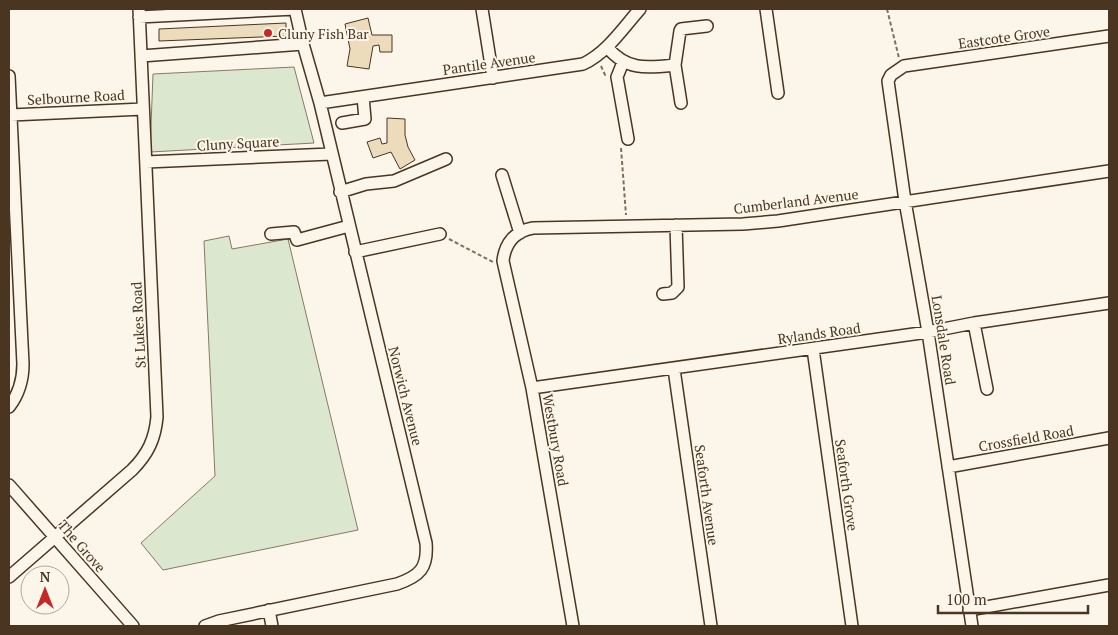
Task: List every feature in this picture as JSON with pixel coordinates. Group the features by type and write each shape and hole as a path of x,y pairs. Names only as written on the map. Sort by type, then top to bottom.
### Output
{"street":[{"path":"139,13 295,9"},
{"name":"Norwich Avenue","path":"205,626 219,621 407,581 417,575 424,567 427,555 426,543 320,104 295,9"},
{"path":"482,9 493,78"},
{"name":"Pantile Avenue","path":"320,104 583,64 592,60 606,47 640,9"},
{"path":"766,9 778,94"},
{"name":"St Lukes Road","path":"9,577 132,470 150,449 153,440 157,417 139,13"},
{"path":"681,104 675,65 681,29 707,26"},
{"name":"Eastcote Grove","path":"902,67 1109,36"},
{"path":"141,56 303,44"},
{"path":"606,47 623,62 640,67 675,65"},
{"path":"623,62 616,78 628,139"},
{"name":"Lonsdale Road","path":"902,67 891,75 888,81 888,88 905,201 928,332 972,626"},
{"path":"9,76 23,375 18,392 9,407"},
{"path":"342,123 365,119 363,97"},
{"name":"Selbourne Road","path":"10,116 143,109"},
{"name":"Cluny Square","path":"146,162 331,154"},
{"path":"340,192 366,184 394,181 446,158"},
{"name":"Cumberland Avenue","path":"520,233 526,229 533,228 761,222 1109,171"},
{"path":"502,175 520,233 511,239 507,245 504,264"},
{"path":"663,294 672,293 678,287 676,225"},
{"path":"271,234 294,232 297,240 349,226"},
{"path":"355,252 440,234"},
{"name":"Westbury Road","path":"504,264 532,388 573,626"},
{"name":"Rylands Road","path":"532,388 813,349 1109,303"},
{"path":"974,323 987,390"},
{"name":"Seaforth Grove","path":"813,349 852,626"},
{"name":"Seaforth Avenue","path":"674,369 711,626"},
{"name":"Crossfield Road","path":"948,467 1109,438"},
{"name":"The Grove","path":"9,485 133,626"},
{"path":"969,610 1109,585"},
{"path":"269,610 272,626"}],"path":[{"path":"886,9 902,67"},
{"path":"440,234 504,264"}],"green space":[{"path":"294,67 314,143 150,152 153,74"},
{"path":"229,236 232,249 288,239 358,530 163,570 141,543 215,476 204,241"}],"building":[{"path":"368,18 372,35 392,35 392,52 380,52 379,45 373,46 369,69 347,66 350,49 345,24"},
{"path":"286,23 286,36 159,41 159,29"},
{"path":"387,118 405,119 405,135 408,147 415,160 400,169 391,152 373,158 367,142 380,138 382,144 387,143"}],"place":[{"name":"Cluny Fish Bar","path":"268,33"}]}
